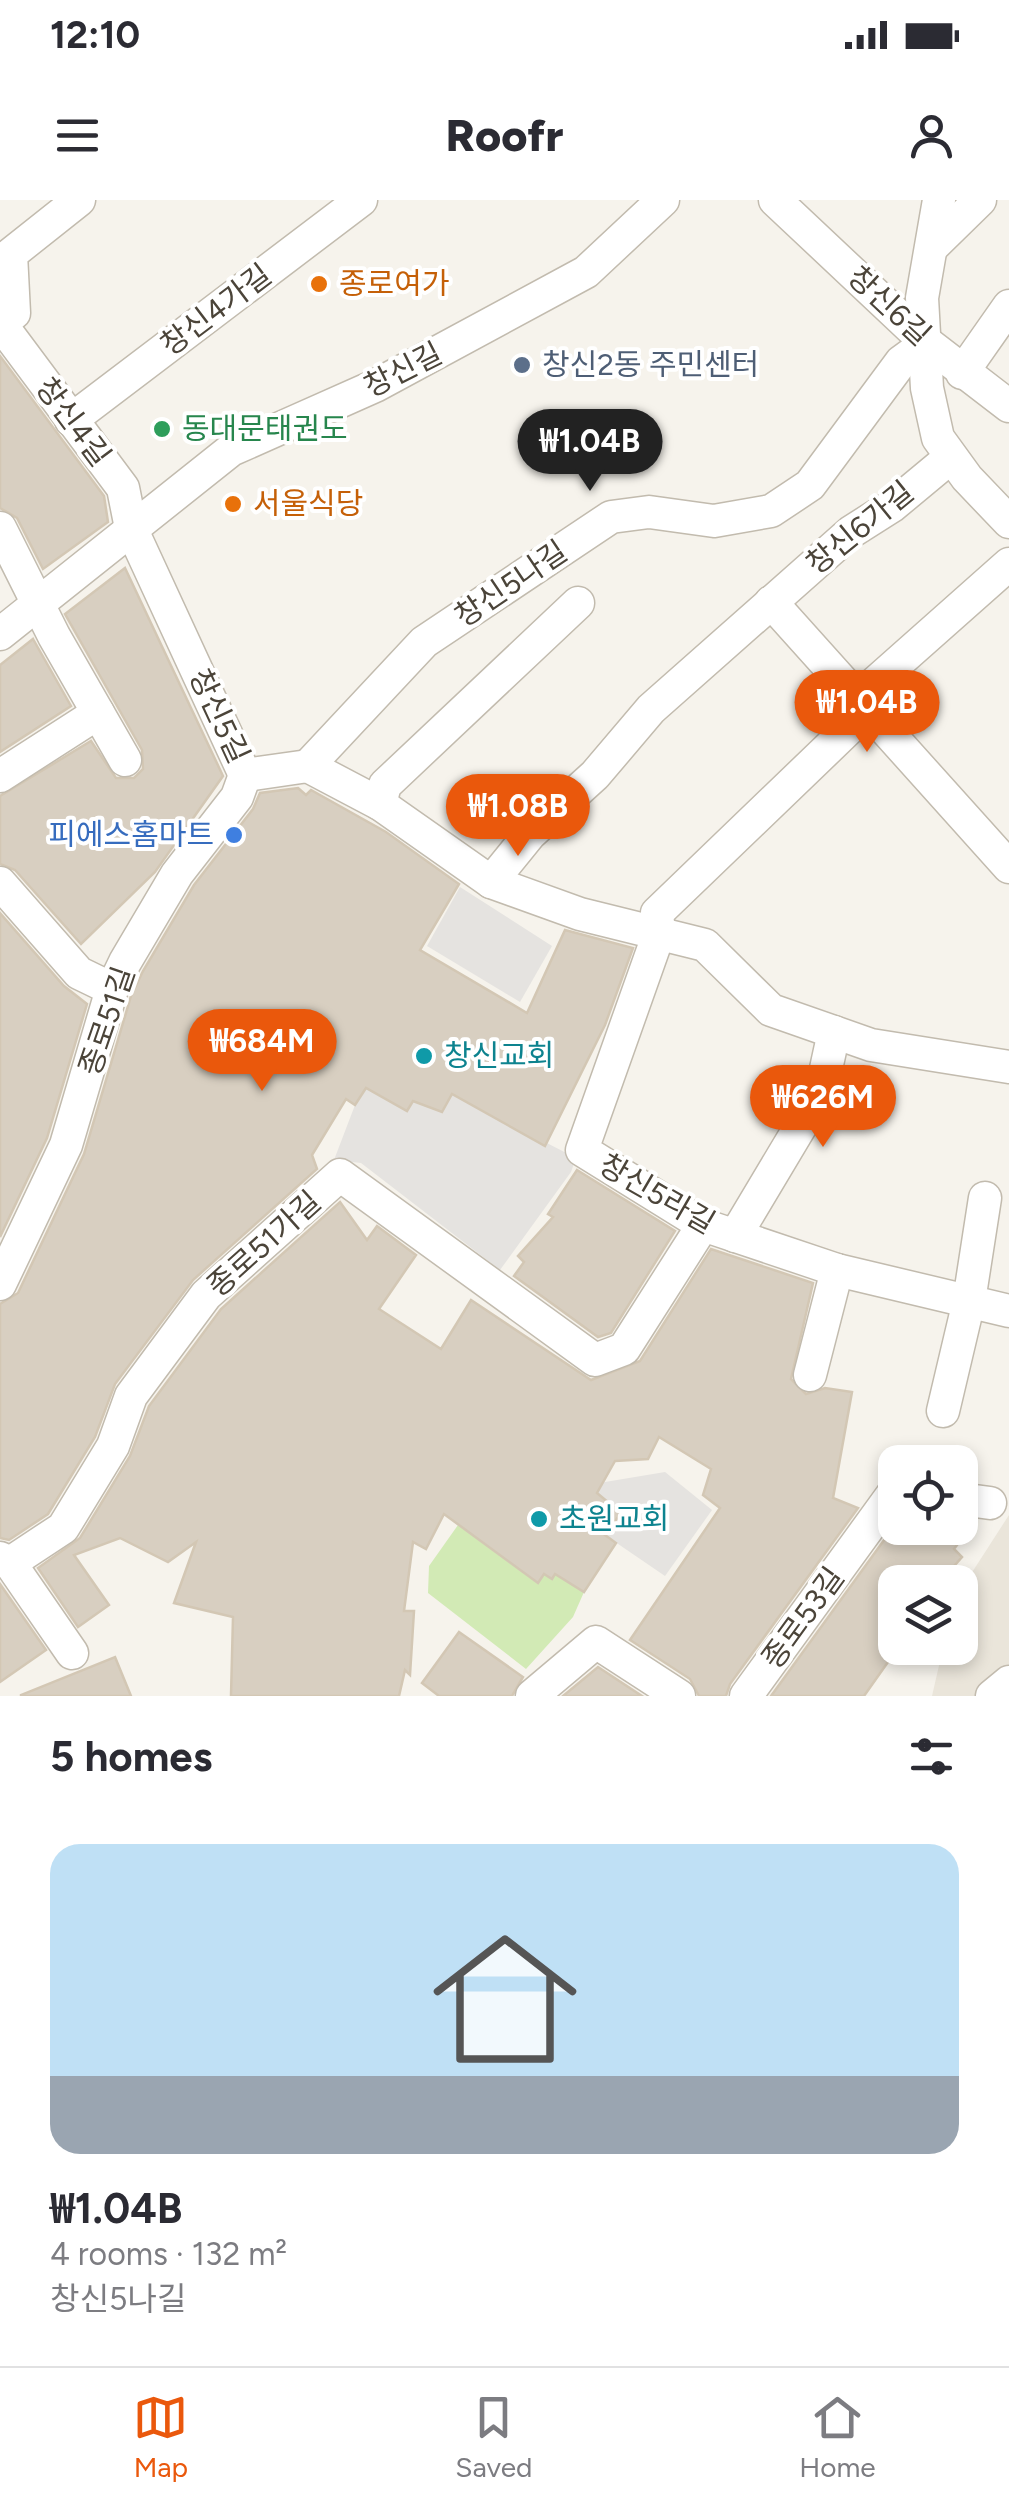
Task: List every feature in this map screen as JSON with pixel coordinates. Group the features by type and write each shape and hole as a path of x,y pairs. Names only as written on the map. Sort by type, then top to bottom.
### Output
{"street":[{"path":"0,324 14,313 11,254 78,200"},
{"name":"창신4가길","path":"72,420 361,200"},
{"name":"창신길","path":"0,634 232,450 375,386 586,272 663,200"},
{"name":"창신6길","path":"774,200 927,343 1009,406"},
{"path":"939,200 922,298 927,388 938,438 1009,522"},
{"path":"934,245 980,200"},
{"path":"962,372 1009,306"},
{"name":"창신4길","path":"0,324 122,488 131,528"},
{"name":"창신5나길","path":"308,766 361,715 424,642 611,518 648,512 714,521 770,511 810,485 901,362 927,343"},
{"name":"창신6가길","path":"771,602 851,532 892,506 951,456"},
{"path":"0,528 125,760"},
{"name":"창신5길","path":"131,528 245,775 308,766"},
{"path":"658,934 657,912 863,704 1009,564"},
{"path":"490,882 530,834 596,775 651,709 771,602 1009,867"},
{"path":"380,804 385,784 578,603"},
{"path":"0,776 98,713"},
{"path":"308,766 380,804 490,882 580,914 706,945 771,1010 871,1046 1009,1067"},
{"name":"종로51길","path":"0,1284 66,1145 112,989 146,922 237,797 245,775"},
{"path":"0,883 79,972 112,989"},
{"name":"창신5라길","path":"658,934 582,1150 703,1225 838,1270 1009,1311"},
{"path":"734,1236 821,1092 834,1032"},
{"name":"종로51가길","path":"72,1652 5,1560 63,1528 112,1446 131,1396 206,1294 340,1175 594,1360 624,1348 703,1225"},
{"path":"943,1411 969,1302 984,1198"},
{"path":"810,1376 838,1270"},
{"name":"종로53길","path":"746,1696 878,1514"},
{"path":"532,1696 596,1642 679,1696"},
{"path":"992,1696 1009,1682"}],"shaded area":[{"path":"460,887 552,946 520,1002 427,946"},
{"path":"366,1088 407,1111 413,1101 442,1112 452,1094 576,1158 571,1172 500,1270 361,1163 334,1160 355,1105"},
{"path":"665,1472 712,1510 665,1576 605,1535 587,1485"},
{"path":"1009,1515 1009,1696 932,1696 939,1665 978,1665 977,1565"}],"green space":[{"path":"458,1525 537,1583 544,1574 551,1579 555,1574 584,1592 573,1617 526,1669 428,1593 429,1566"}],"building":[{"path":"0,356 104,496 108,522 43,569 17,518 0,508"},
{"path":"125,568 223,776 155,872 81,944 15,870 0,864 0,796 91,741 116,778 134,778 143,769 142,750 65,614"},
{"path":"33,639 71,706 0,752 0,665"},
{"path":"298,788 306,795 311,790 386,832 459,884 420,950 527,1013 565,930 633,948 605,1025 545,1146 452,1094 442,1112 413,1101 407,1111 366,1088 355,1105 346,1099 312,1155 317,1169 193,1280 115,1384 95,1437 48,1514 9,1540 0,1538 0,1304 18,1293 84,1154 131,996 143,971 194,885 253,809 260,793"},
{"path":"0,913 64,986 87,1004 47,1138 0,1237"},
{"path":"577,1170 675,1231 611,1333 598,1337 514,1276 524,1262 518,1256 553,1217 548,1214"},
{"path":"340,1202 367,1240 377,1226 416,1255 379,1309 441,1349 471,1300 591,1380 640,1361 711,1249 813,1283 791,1379 806,1394 825,1388 852,1392 833,1498 858,1508 730,1684 726,1696 699,1696 690,1679 630,1640 720,1508 703,1495 711,1469 659,1437 648,1459 615,1461 597,1493 621,1513 605,1535 616,1543 584,1592 555,1574 552,1579 544,1574 538,1583 444,1514 426,1549 413,1542 404,1611 414,1611 410,1675 405,1670 399,1696 231,1696 233,1617 174,1603 196,1542 168,1562 120,1538 74,1555 109,1605 78,1627 38,1568 80,1538 130,1456 149,1406 221,1309"},
{"path":"880,1545 957,1545 954,1549 962,1557 955,1565 878,1565 878,1665 886,1665 864,1696 771,1696"},
{"path":"0,1584 46,1650 0,1682"},
{"path":"459,1632 523,1677 512,1696 439,1696 422,1683"},
{"path":"115,1657 131,1696 21,1696 21,1695"},
{"path":"598,1667 642,1696 563,1696"}],"place":[{"name":"종로여가","path":"319,284"},
{"name":"창신2동 주민센터","path":"522,365"},
{"name":"동대문태권도","path":"162,429"},
{"name":"서울식당","path":"233,504"},
{"name":"피에스홈마트","path":"234,835"},
{"name":"창신교회","path":"424,1056"},
{"name":"초원교회","path":"539,1519"}]}
